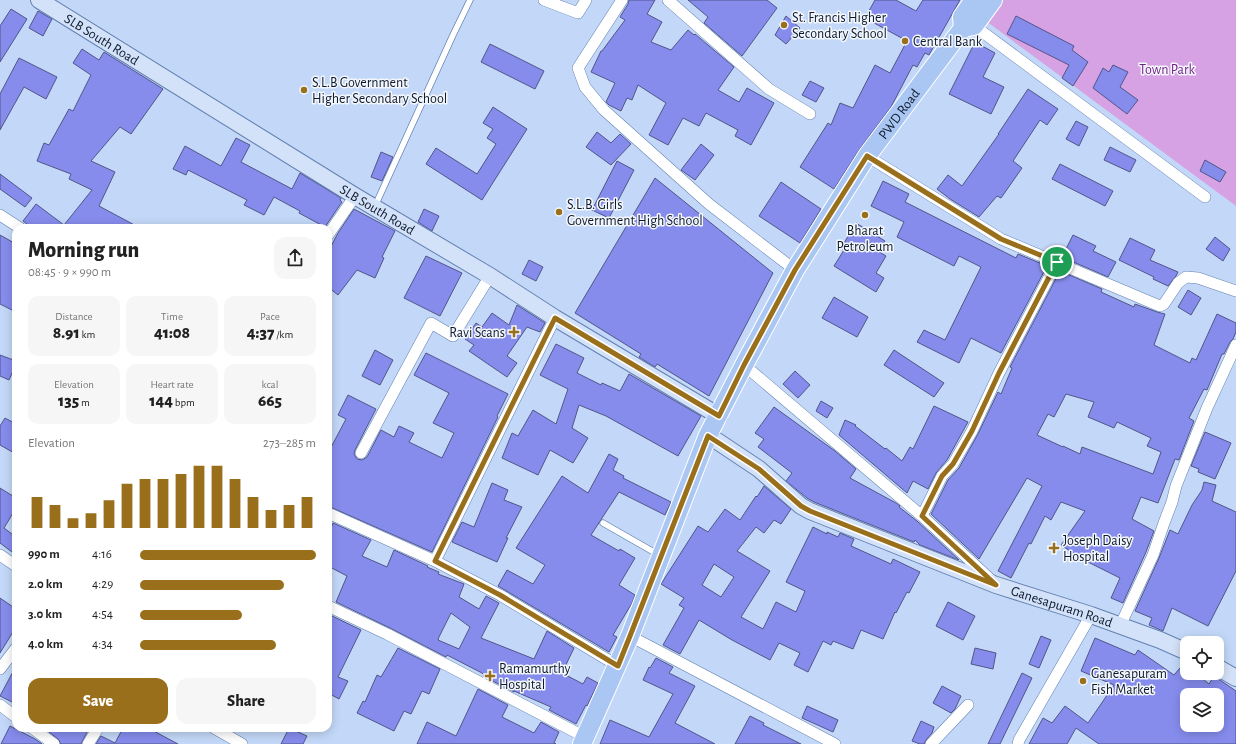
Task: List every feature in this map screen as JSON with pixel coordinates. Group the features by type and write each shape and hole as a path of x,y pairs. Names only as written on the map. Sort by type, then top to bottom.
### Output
{"main road":[{"name":"PWD Road","path":"966,24 974,0"},
{"name":"PWD Road","path":"583,741 618,666 708,436 795,270 867,156 966,24 993,0"}],"street":[{"name":"SLB South Road","path":"39,0 374,208 490,276 555,318 719,416"},
{"path":"544,0 578,13 586,0"},
{"path":"622,0 578,68 585,87 604,110 709,204 795,270"},
{"path":"668,0 769,89 810,114"},
{"path":"966,24 1205,197"},
{"path":"867,156 1001,239 1154,304 1160,306 1164,304 1178,283 1186,277 1198,278 1236,292"},
{"path":"332,229 355,196"},
{"path":"0,215 14,224"},
{"path":"922,516 942,476 953,464 972,431 999,373 1057,262"},
{"path":"361,453 431,323 453,336 490,276"},
{"path":"435,561 555,318"},
{"path":"1120,626 1153,555 1180,475 1207,408 1236,345"},
{"path":"744,365 922,516 996,585"},
{"name":"Ganesapuram Road","path":"708,436 759,469 801,506 810,511 996,585 1091,615 1180,649"},
{"path":"332,515 435,561 500,595 618,666"},
{"path":"0,555 12,563"},
{"path":"332,608 387,634 583,741"},
{"path":"1018,744 1091,615"},
{"path":"630,636 835,744"},
{"path":"0,669 12,653"},
{"path":"1224,671 1236,678"},
{"path":"0,705 12,714"},
{"path":"931,744 968,705"},
{"path":"38,732 54,744"},
{"path":"88,744 96,732"},
{"path":"221,732 242,744"}],"lane":[{"path":"374,208 470,0"},
{"path":"603,523 661,556"}],"green space":[{"name":"Town Park","path":"1001,0 1236,0 1236,206 986,21"}],"building":[{"path":"629,0 655,0 647,14 662,22 651,42 671,50 688,30 694,35 695,34 734,67 718,90 739,102 747,88 774,103 751,145 735,136 738,130 706,113 699,126 683,118 668,145 649,135 666,103 638,85 632,100 627,98 621,111 606,102 615,83 591,72 601,51 625,20 620,17"},
{"path":"688,0 767,0 777,8 742,56 704,23 708,17"},
{"path":"875,0 896,0 916,11 923,0 960,0 929,55 925,53 917,67 913,65 891,107 859,150 834,189 800,167 828,123 831,125 840,103 853,108 875,65 890,73 907,41 865,18"},
{"path":"11,9 27,19 0,62 0,26"},
{"path":"38,11 52,19 43,36 29,28"},
{"path":"786,16 800,28 786,44 775,35"},
{"path":"1016,16 1074,46 1072,50 1088,62 1073,86 1062,78 1069,65 1007,34"},
{"path":"975,42 995,53 983,77 1004,87 991,114 949,94"},
{"path":"490,44 544,71 535,89 481,62"},
{"path":"82,49 99,60 104,52 163,89 131,134 120,127 91,161 115,172 99,206 133,224 65,224 92,190 69,179 71,174 37,161 44,143 49,145 69,109 73,111 91,75 73,63"},
{"path":"19,58 57,77 46,99 24,87 0,130 0,94"},
{"path":"1113,65 1128,72 1120,87 1138,100 1127,114 1093,88 1103,68 1109,72"},
{"path":"810,81 824,88 816,102 802,95"},
{"path":"1028,89 1058,109 1047,125 1040,120 1013,161 1022,168 1001,198 997,196 979,217 937,189 948,175 962,186 999,134"},
{"path":"493,107 527,129 482,200 426,164 436,148 477,174 496,144 487,138 493,129 483,123"},
{"path":"1076,121 1088,127 1079,146 1066,139"},
{"path":"597,132 611,143 620,134 631,144 611,165 586,147"},
{"path":"236,138 250,145 241,162 292,189 300,173 341,198 340,200 342,202 327,224 319,224 299,213 300,211 274,197 264,215 244,205 247,200 188,170 186,175 173,169 185,146 221,166"},
{"path":"701,144 714,155 695,180 681,170"},
{"path":"1110,147 1136,160 1130,172 1104,160"},
{"path":"381,152 393,157 382,181 371,177"},
{"path":"1205,160 1226,172 1220,182 1200,171"},
{"path":"617,161 634,170 609,218 592,210"},
{"path":"1060,164 1113,191 1105,206 1052,179"},
{"path":"0,174 32,198 25,207 0,189"},
{"path":"655,178 773,273 709,396 657,364 655,367 639,357 641,354 575,313"},
{"path":"883,181 909,194 905,202 1016,258 1018,254 1047,266 1001,353 971,338 959,363 917,342 924,330 945,340 981,267 959,256 954,266 897,237 904,222 871,206"},
{"path":"781,182 821,209 800,243 759,216"},
{"path":"36,204 63,224 27,224 23,221"},
{"path":"354,209 395,231 382,257 384,258 375,278 357,270 338,295 332,290 332,244"},
{"path":"424,209 439,216 432,231 418,222"},
{"path":"856,223 885,241 878,251 886,256 876,273 884,278 876,292 834,266 844,250 841,248"},
{"path":"0,235 12,242 12,310 0,304"},
{"path":"1073,235 1096,246 1093,251 1116,262 1108,277 1062,257"},
{"path":"1215,237 1230,249 1223,261 1206,249"},
{"path":"1130,238 1155,250 1150,260 1178,272 1168,286 1153,279 1154,277 1119,260"},
{"path":"426,256 462,273 440,316 404,298"},
{"path":"529,260 543,267 536,281 522,274"},
{"path":"1060,271 1102,289 1101,292 1134,307 1135,304 1165,314 1154,345 1190,363 1192,358 1196,360 1217,314 1236,323 1236,332 1233,339 1224,354 1222,354 1207,390 1204,389 1189,418 1194,421 1179,460 1175,459 1158,503 1141,497 1132,519 1154,531 1123,603 1111,598 1120,578 1082,559 1061,545 1085,511 1061,502 1051,520 1045,516 1011,578 998,571 1042,486 1027,478 979,559 931,514 948,480 959,468 978,434 998,392 1001,394 1012,368 1010,367","holes":["1066,394 1094,402 1088,417 1114,428 1117,422 1151,438 1147,446 1161,452 1153,474 1082,447 1080,454 1037,435 1048,414 1054,417"]},
{"path":"1188,290 1201,298 1191,315 1178,307"},
{"path":"834,297 868,317 857,337 822,318"},
{"path":"517,305 545,323 540,332 527,327 507,356 517,363 507,377 469,351 474,345 465,339 476,323 482,327 492,313 509,325"},
{"path":"556,344 584,358 577,373 601,385 602,383 620,391 629,374 701,416 678,456 606,416 579,405 572,428 588,438 573,463 550,450 538,475 502,458 512,433 518,436 533,410 556,424 568,389 540,375"},
{"path":"375,350 393,360 380,385 362,376"},
{"path":"894,350 944,383 934,397 884,365"},
{"path":"426,353 508,394 432,552 332,508 332,445 346,419 338,415 348,395 376,409 355,450 354,454 357,459 362,460 367,457 381,430 394,437 399,426 414,433 409,442 442,458 454,433 433,423 449,393 414,375"},
{"path":"0,355 12,360 12,373 9,380 0,376"},
{"path":"795,371 810,385 798,398 783,384"},
{"path":"821,401 833,408 827,418 816,411"},
{"path":"934,406 968,422 947,460 936,473 928,489 913,481 907,493 839,435 845,420 856,425 855,426 902,461 910,447 913,449"},
{"path":"774,407 835,451 856,469 850,478 900,506 899,507 917,521 959,560 920,545 915,540 914,542 814,502 786,481 792,473 758,447 764,439 755,433"},
{"path":"5,418 12,422 12,452 0,445 0,426"},
{"path":"1205,432 1231,443 1215,479 1198,472 1199,469 1191,466"},
{"path":"609,454 618,459 613,470 624,476 623,478 671,502 665,515 619,492 591,535 619,551 620,549 635,558 619,585 635,595 632,603 613,635 617,637 609,652 498,586 507,570 533,584 545,565 516,548 562,476 588,493"},
{"path":"1204,482 1216,485 1212,501 1236,512 1236,571 1208,626 1172,608 1163,631 1149,625 1152,618 1135,611 1170,530 1178,534 1192,505 1202,490"},
{"path":"492,483 508,490 504,500 522,507 506,538 508,538 497,562 452,542 462,522 474,527"},
{"path":"764,486 791,509 781,524 774,520 764,533 756,527 737,551 770,571 741,617 763,629 776,602 796,612 805,591 786,582 813,527 827,534 827,532 838,537 840,533 854,539 851,546 891,564 893,559 920,572 909,593 907,592 896,613 895,612 883,639 861,630 853,649 833,641 831,645 823,641 808,672 794,665 800,653 779,643 770,660 732,640 699,620 680,654 663,645 684,608 679,605 684,598 661,584 698,526 708,532 725,509 740,520 756,496 757,497","holes":["714,564 734,577 721,597 702,585"]},
{"path":"0,488 12,496 12,515 4,528 12,534 12,552 0,543"},
{"path":"333,523 371,540 362,556 387,567 394,550 439,572 438,574 464,584 459,597 479,609 486,596 499,603 481,638 534,659 547,631 574,648 562,673 583,684 587,677 598,683 587,706 586,705 576,724 549,710 551,707 514,692 447,655 446,657 336,602 347,576 332,568","holes":["451,613 470,627 459,649 438,640"]},
{"path":"0,598 12,606 12,634 0,653"},
{"path":"948,602 975,616 963,640 936,626"},
{"path":"332,616 361,630 338,677 348,681 339,699 332,695"},
{"path":"1041,636 1051,640 1039,668 1029,664"},
{"path":"1095,638 1135,655 1138,650 1174,675 1180,668 1180,680 1204,680 1209,684 1212,680 1220,680 1236,691 1236,744 1099,744 1076,728 1067,744 1029,744 1043,718 1052,723 1065,706 1088,723 1114,685 1081,671"},
{"path":"398,648 440,669 429,694 422,691 411,714 404,711 394,731 357,713 363,701 365,702 377,675 381,677"},
{"path":"975,648 996,653 993,669 971,664"},
{"path":"656,658 673,667 669,673 695,686 675,723 715,744 600,744 610,720 649,737 673,694 643,680 649,667 650,668"},
{"path":"1022,673 1032,678 1000,744 988,744"},
{"path":"12,674 12,702 0,696"},
{"path":"942,686 961,696 955,709 951,713 933,703"},
{"path":"478,689 508,705 502,717 534,733 541,722 559,732 554,743 556,744 417,744 427,722 456,736"},
{"path":"807,706 838,720 833,732 802,718"},
{"path":"750,716 764,723 763,725 801,744 735,744"},
{"path":"921,721 934,727 932,733 924,744 912,741"},
{"path":"10,726 12,727 12,732 22,732 42,744 1,744"},
{"path":"49,732 87,732 81,744 61,744 58,739"},
{"path":"121,732 156,732 178,744 96,744 101,736 115,743"},
{"path":"287,732 298,732 307,736 303,744 281,744"}],"place":[{"name":"St. Francis Higher Secondary School","path":"784,25"},
{"name":"Central Bank","path":"905,41"},
{"name":"S.L.B Government Higher Secondary School","path":"304,90"},
{"name":"S.L.B. Girls Government High School","path":"559,212"},
{"name":"Bharat Petroleum","path":"865,215"},
{"name":"Ravi Scans","path":"514,332"},
{"name":"Joseph Daisy Hospital","path":"1054,548"},
{"name":"Ramamurthy Hospital","path":"490,676"},
{"name":"Ganesapuram Fish Market","path":"1083,681"}],"route":[{"path":"867,156 1001,239 1057,262 999,373 972,431 953,464 942,476 922,516 996,585 810,511 801,506 759,469 708,436 618,666 500,595 435,561 555,318 719,416 744,365 795,270 867,156"}]}
